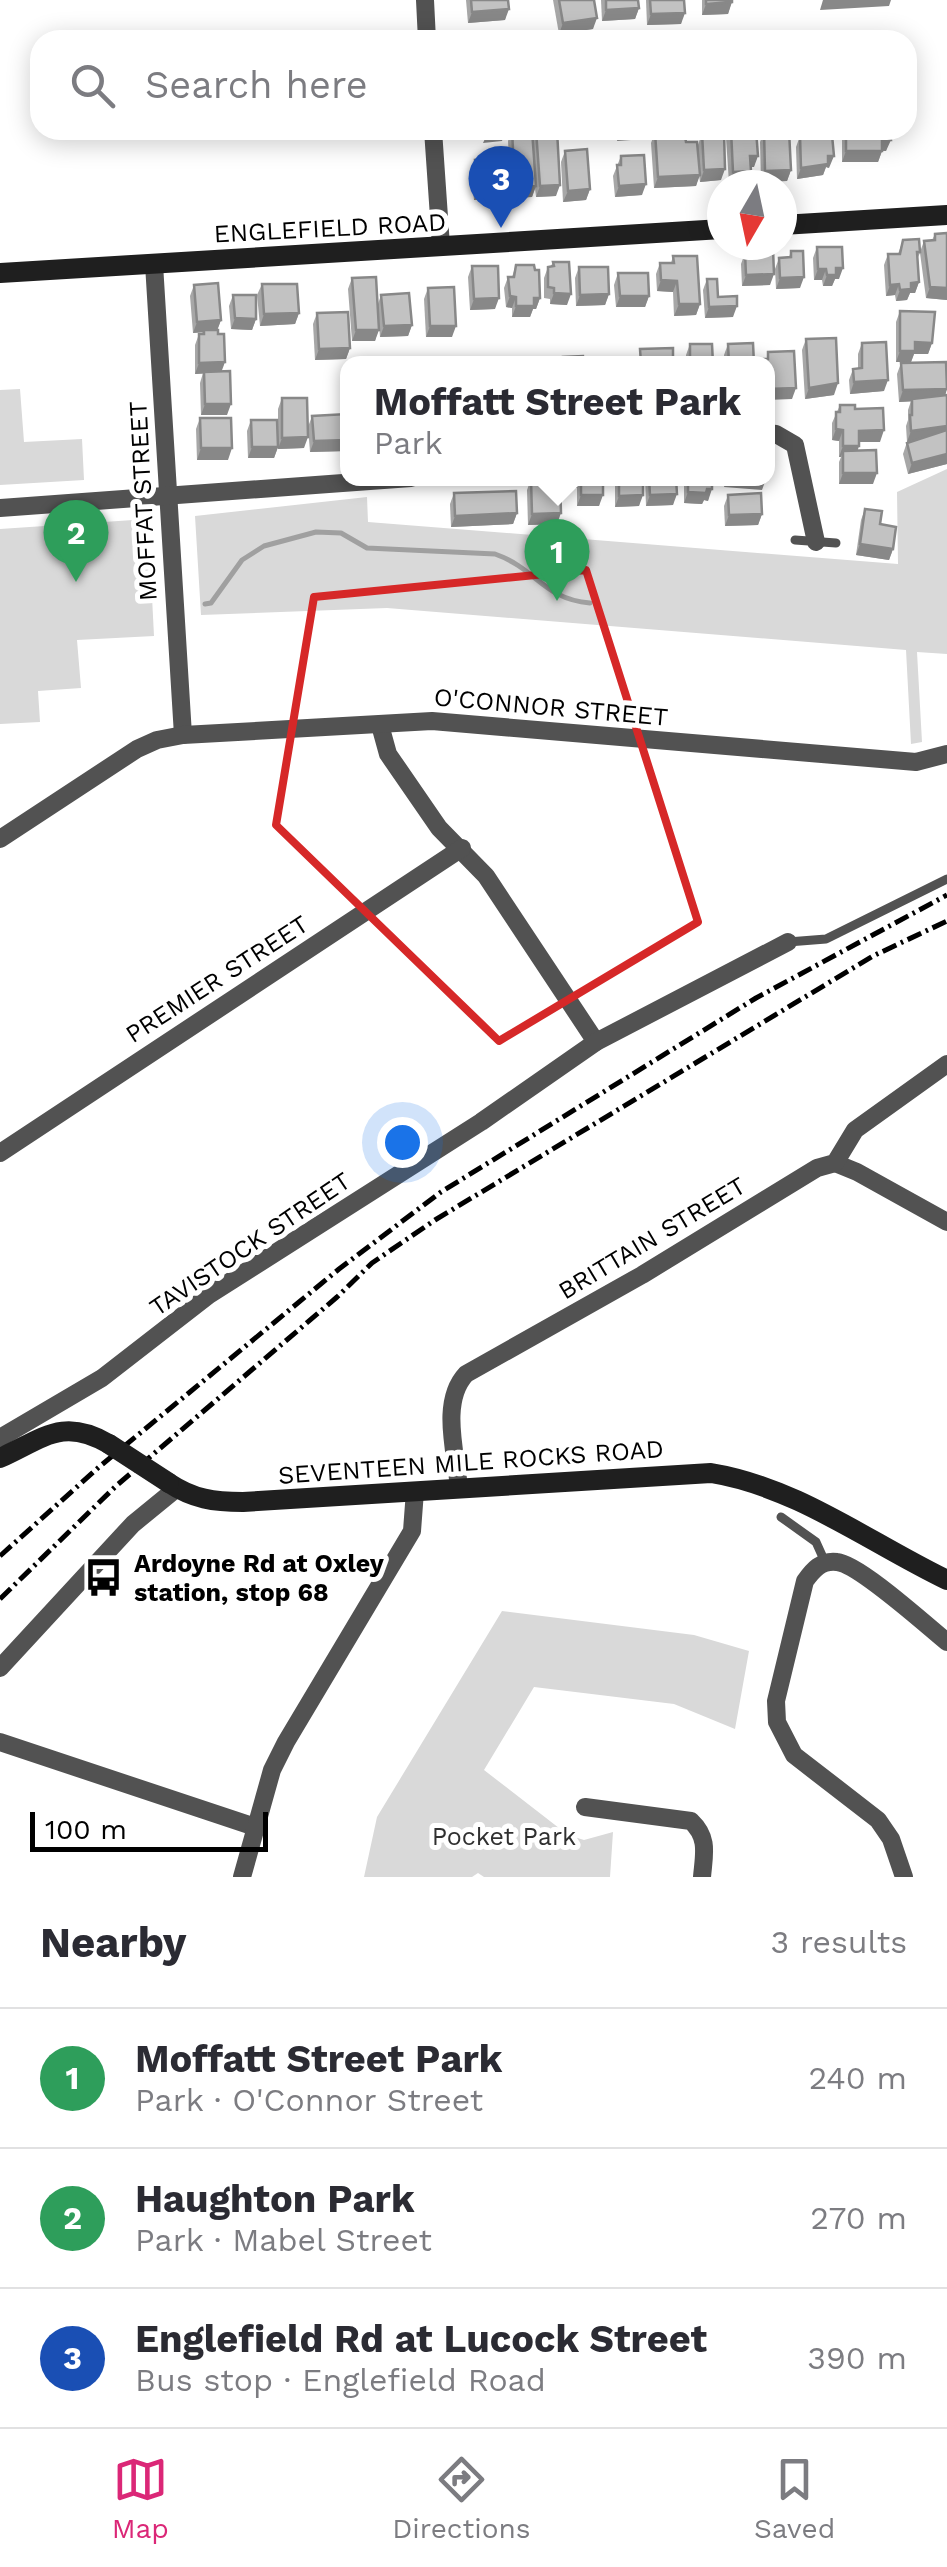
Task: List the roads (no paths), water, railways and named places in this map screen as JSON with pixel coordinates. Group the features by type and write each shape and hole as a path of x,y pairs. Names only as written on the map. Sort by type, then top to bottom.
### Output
{"main road":[{"path":"797,224 947,215"},
{"name":"ENGLEFIELD ROAD","path":"0,273 707,230"},
{"name":"SEVENTEEN MILE ROCKS ROAD","path":"0,1458 62,1430 86,1431 194,1498 229,1502 678,1473 743,1478 782,1493 947,1580"}],"street":[{"path":"425,0 427,30"},
{"path":"434,140 441,246"},
{"name":"MOFFAT STREET","path":"154,264 184,735"},
{"path":"775,434 794,445 816,542"},
{"path":"0,508 340,483"},
{"name":"O'CONNOR STREET","path":"0,840 137,749 184,735 432,721 916,762 947,754"},
{"path":"380,725 388,754 439,828 486,876 596,1042"},
{"name":"PREMIER STREET","path":"0,1153 462,848"},
{"name":"TAVISTOCK STREET","path":"0,1438 102,1378 209,1296 481,1122 596,1042 788,942"},
{"path":"947,1064 855,1130 835,1164 857,1172 947,1222"},
{"name":"BRITTAIN STREET","path":"458,1488 452,1406 456,1385 466,1374 642,1275 817,1168 835,1164"},
{"path":"0,1668 173,1485"},
{"path":"242,1877 272,1770 412,1531 415,1490"},
{"path":"904,1877 891,1838 878,1820 794,1755 778,1722 776,1701 805,1582 825,1562 838,1562 856,1570 947,1642"},
{"path":"0,1742 255,1827"},
{"path":"586,1807 691,1821 702,1831 705,1842 702,1877"}],"lane":[{"path":"795,540 836,544"},
{"path":"788,942 826,939 947,880"},
{"path":"781,1517 816,1542 825,1562"}],"waterway":[{"path":"205,604 211,603 242,560 264,546 316,532 341,533 367,548 495,554 561,596 590,603"}],"railway":[{"path":"0,1556 99,1467 339,1269 441,1192 756,998 947,895"},
{"path":"0,1599 116,1486 372,1263 435,1220 873,956 947,921"}],"place":[{"name":"Englefield Rd at Lucock Street","path":"501,228"},
{"name":"Haughton Park","path":"76,582"},
{"name":"Moffatt Street Park","path":"557,601"},
{"name":"Ardoyne Rd at Oxley station, stop 68","path":"104,1577"}],"park label":[{"name":"Pocket Park","path":"504,1836"}]}
